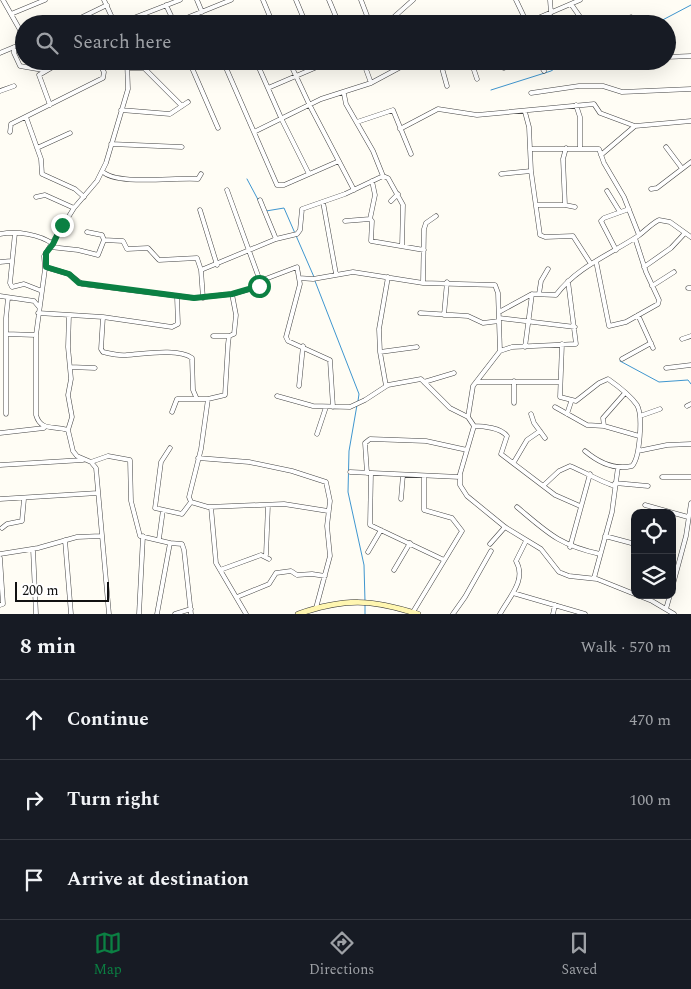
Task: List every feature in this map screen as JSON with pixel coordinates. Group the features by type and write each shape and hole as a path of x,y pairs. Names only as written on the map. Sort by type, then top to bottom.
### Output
{"street":[{"path":"3,0 15,21"},
{"path":"11,14 43,0"},
{"path":"104,0 112,15"},
{"path":"140,15 180,0"},
{"path":"197,0 202,12"},
{"path":"194,15 231,0"},
{"path":"263,0 269,15"},
{"path":"296,0 302,15"},
{"path":"329,0 335,15"},
{"path":"361,0 367,15"},
{"path":"396,15 413,0"},
{"path":"516,0 523,15"},
{"path":"550,0 551,13"},
{"path":"546,15 580,0"},
{"path":"572,4 579,15"},
{"path":"86,15 106,5"},
{"path":"166,5 170,15"},
{"path":"0,53 15,46"},
{"path":"11,48 15,55"},
{"path":"676,56 691,56"},
{"path":"45,70 39,77 50,105"},
{"path":"10,132 10,125 103,78 103,70"},
{"path":"47,428 40,425 36,415 36,335 46,267 44,256 74,208 102,171 128,89 128,70"},
{"path":"144,70 163,84 182,106"},
{"path":"193,70 218,128"},
{"path":"227,70 277,184 284,185 339,161"},
{"path":"260,70 309,174"},
{"path":"293,70 354,190"},
{"path":"268,88 310,70"},
{"path":"366,70 371,83"},
{"path":"254,132 329,96 344,94 395,70"},
{"path":"443,70 447,86"},
{"path":"474,70 477,79"},
{"path":"0,91 14,86"},
{"path":"531,93 569,86 603,86 622,92 691,89"},
{"path":"344,94 346,104 357,122 383,176 388,178 398,194 404,212 402,246"},
{"path":"121,110 166,114 188,102"},
{"path":"400,129 438,109 477,115 525,112 594,104 600,113 635,126 691,121"},
{"path":"576,105 580,117 580,148"},
{"path":"357,122 393,110 410,154"},
{"path":"525,112 529,127 531,171 540,235 545,237 574,236 590,264"},
{"path":"26,117 41,161 42,174 75,189 84,197"},
{"path":"601,156 635,126"},
{"path":"37,148 70,134"},
{"path":"111,144 182,147"},
{"path":"666,147 681,168"},
{"path":"565,205 563,159 566,148"},
{"path":"530,149 598,148 629,209 638,237 644,267 659,302 638,315 616,325 608,325 596,261"},
{"path":"651,189 657,188 691,162"},
{"path":"102,171 112,178 128,180 198,179 202,174"},
{"path":"501,174 531,171"},
{"path":"201,270 276,240 299,233 302,209 354,190 383,176"},
{"path":"372,181 375,195 370,219 372,221 371,241 424,250"},
{"path":"227,190 260,281"},
{"path":"607,192 620,212"},
{"path":"391,202 398,194"},
{"path":"36,197 45,195 74,208"},
{"path":"260,200 276,240"},
{"path":"323,202 336,274"},
{"path":"536,205 575,207"},
{"path":"616,250 601,221 629,209"},
{"path":"200,210 217,264"},
{"path":"423,283 425,224 436,216"},
{"path":"345,221 370,219"},
{"path":"420,313 468,316 483,323 499,317 532,294 553,297 568,281 590,264 638,237 655,222 663,219 691,237"},
{"path":"0,234 15,233 40,237 52,245 98,255 104,240 102,234 87,232"},
{"path":"15,233 10,284 12,287 24,284 42,291"},
{"path":"644,267 671,248 685,233"},
{"path":"104,240 123,241 127,249 148,248 159,260 197,258 201,270 203,298"},
{"path":"0,262 12,261"},
{"path":"46,267 69,274 82,284 177,297 203,298 232,294 257,287 260,281 295,266 299,278 286,338 328,359 332,363 333,406"},
{"path":"539,294 541,281 548,269"},
{"path":"299,278 313,279 353,272 423,283 493,284 498,293 500,351 471,391 468,416"},
{"path":"652,286 674,272"},
{"path":"386,386 380,352 379,329 388,277"},
{"path":"500,351 525,346 576,344 568,281"},
{"path":"442,314 447,282"},
{"path":"213,336 229,336 234,334 236,327 232,294"},
{"path":"525,346 532,294"},
{"path":"0,296 34,301 39,307"},
{"path":"38,313 103,317 175,326 178,324 177,297"},
{"path":"6,414 2,396 8,298"},
{"path":"69,315 68,347 70,367 68,395 72,416 68,430 76,458"},
{"path":"622,360 652,346 638,315"},
{"path":"0,317 6,318"},
{"path":"103,317 101,349 103,352 128,356 158,353 184,354 192,358 193,390 196,398"},
{"path":"499,317 575,327"},
{"path":"6,334 36,335"},
{"path":"172,412 176,399 208,399 226,394 229,336"},
{"path":"682,339 691,336"},
{"path":"562,344 560,397 571,402 576,401 599,383 608,379 626,393 638,406 640,416 638,451 634,465 618,467 596,460 585,451"},
{"path":"299,386 303,346"},
{"path":"380,352 417,348"},
{"path":"666,368 691,365"},
{"path":"70,367 95,368"},
{"path":"424,382 454,373"},
{"path":"277,396 326,407 350,407 360,403 386,386 415,379 424,382 450,408 468,416 474,426 460,476 460,485 467,496 505,527 541,549 559,572 569,576 594,578 631,593"},
{"path":"514,381 514,403"},
{"path":"476,382 560,382"},
{"path":"604,426 603,418 626,393"},
{"path":"191,502 189,497 205,427 208,399"},
{"path":"567,414 571,402"},
{"path":"317,434 326,407"},
{"path":"555,407 586,425 604,426 639,436"},
{"path":"640,416 660,409"},
{"path":"531,414 534,423 545,438"},
{"path":"474,426 482,426 506,434 501,454 555,495 580,506"},
{"path":"0,433 47,428 68,430"},
{"path":"514,462 526,440 540,431"},
{"path":"444,560 370,524 369,473 365,444 370,439 426,441 467,450"},
{"path":"638,451 668,445 691,444"},
{"path":"170,448 161,462 155,506 163,510 184,513 187,505 191,502"},
{"path":"0,465 76,458 90,461 108,456 130,460 131,501 140,536 182,544 184,550 191,612 175,614"},
{"path":"198,458 249,462 324,481 330,501 327,535 330,556 316,608"},
{"path":"90,461 96,468 109,614"},
{"path":"544,485 559,471 570,466 590,474 607,484 648,486"},
{"path":"594,578 612,512 618,467"},
{"path":"350,472 424,477 460,476"},
{"path":"570,546 590,474"},
{"path":"401,499 403,475"},
{"path":"298,614 343,602 369,601 416,613 444,560 461,533 461,528 450,517 424,510 424,477"},
{"path":"662,477 691,477"},
{"path":"0,499 98,493"},
{"path":"2,528 8,524 22,521 24,499"},
{"path":"191,502 211,507 284,504 328,511"},
{"path":"676,573 686,537 691,503"},
{"path":"645,504 688,517"},
{"path":"220,570 261,554 267,557 268,505"},
{"path":"211,507 215,558 246,614"},
{"path":"517,507 551,536 570,546 600,554"},
{"path":"159,539 163,510"},
{"path":"490,544 505,527"},
{"path":"368,552 381,530"},
{"path":"0,554 86,536 101,536"},
{"path":"139,614 143,536"},
{"path":"605,536 631,543"},
{"path":"686,537 691,538"},
{"path":"65,540 71,614"},
{"path":"500,614 521,576 520,568 516,561 526,541"},
{"path":"157,614 170,543"},
{"path":"394,570 410,543"},
{"path":"33,548 36,614"},
{"path":"453,614 491,551"},
{"path":"0,558 3,604 0,605"},
{"path":"237,597 269,584 276,573 291,571 297,575 312,574 325,576"},
{"path":"513,593 585,614"},
{"path":"645,599 674,614"},
{"path":"666,609 669,599"},
{"path":"553,614 555,605"}],"waterway":[{"path":"672,15 691,5"},
{"path":"491,90 553,70"},
{"path":"247,179 263,209"},
{"path":"266,211 284,208 314,277"},
{"path":"315,281 359,394 358,401"},
{"path":"620,361 659,382 688,380 691,384"},
{"path":"357,405 349,451 348,492 364,565 365,601"},
{"path":"365,605 365,614"}],"route":[{"path":"62,225 53,244 44,256 46,267 69,274 79,283 194,298 232,294 259,286"}]}
